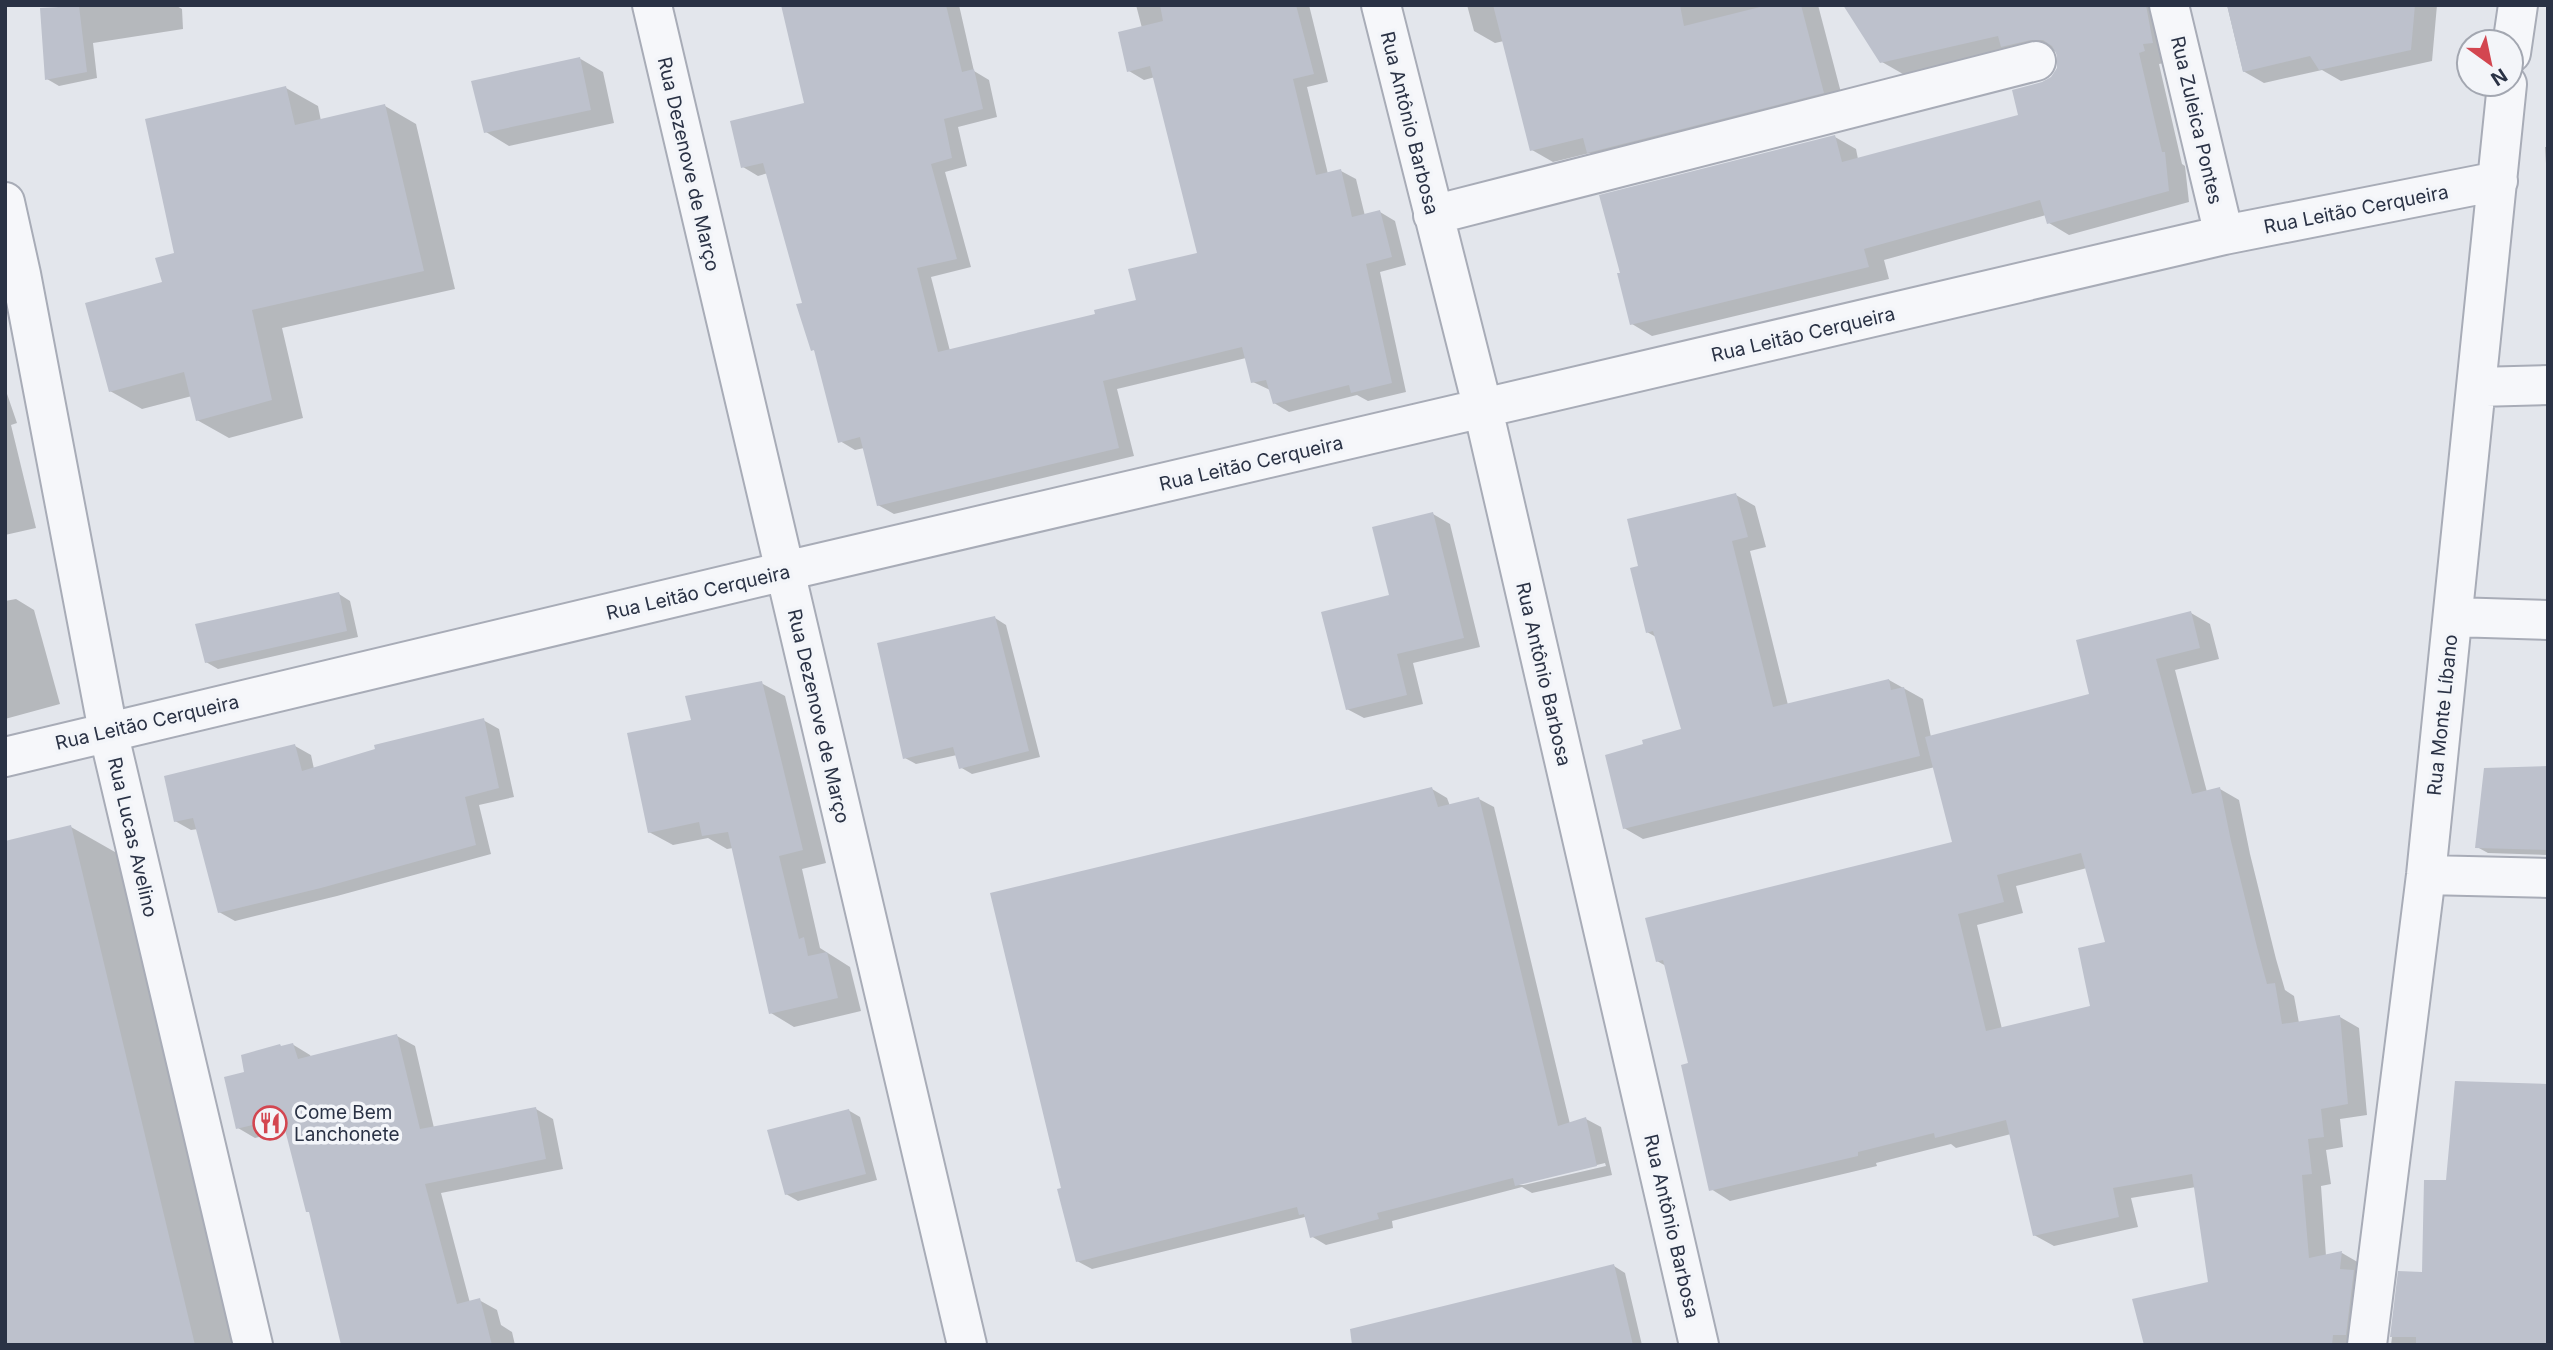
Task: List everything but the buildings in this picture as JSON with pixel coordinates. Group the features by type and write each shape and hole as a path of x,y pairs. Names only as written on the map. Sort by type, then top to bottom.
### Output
{"street":[{"name":"Rua Dezenove de Março","path":"652,5 967,1345"},
{"name":"Rua Antônio Barbosa","path":"1381,5 1483,409 1699,1345"},
{"name":"Rua Zuleica Pontes","path":"2169,5 2224,235"},
{"path":"2515,28 2518,5"},
{"path":"1433,215 2036,61"},
{"name":"Rua Monte Líbano","path":"2367,1345 2426,875 2506,98"},
{"name":"Rua Leitão Cerqueira","path":"5,757 785,571 2224,235 2498,181"},
{"name":"Rua Lucas Avelino","path":"5,202 13,276 108,732 253,1345"},
{"path":"2477,387 2548,385"},
{"path":"2453,617 2548,620"},
{"path":"2426,875 2548,878"}],"place":[{"name":"Come Bem Lanchonete","path":"270,1123"}]}
